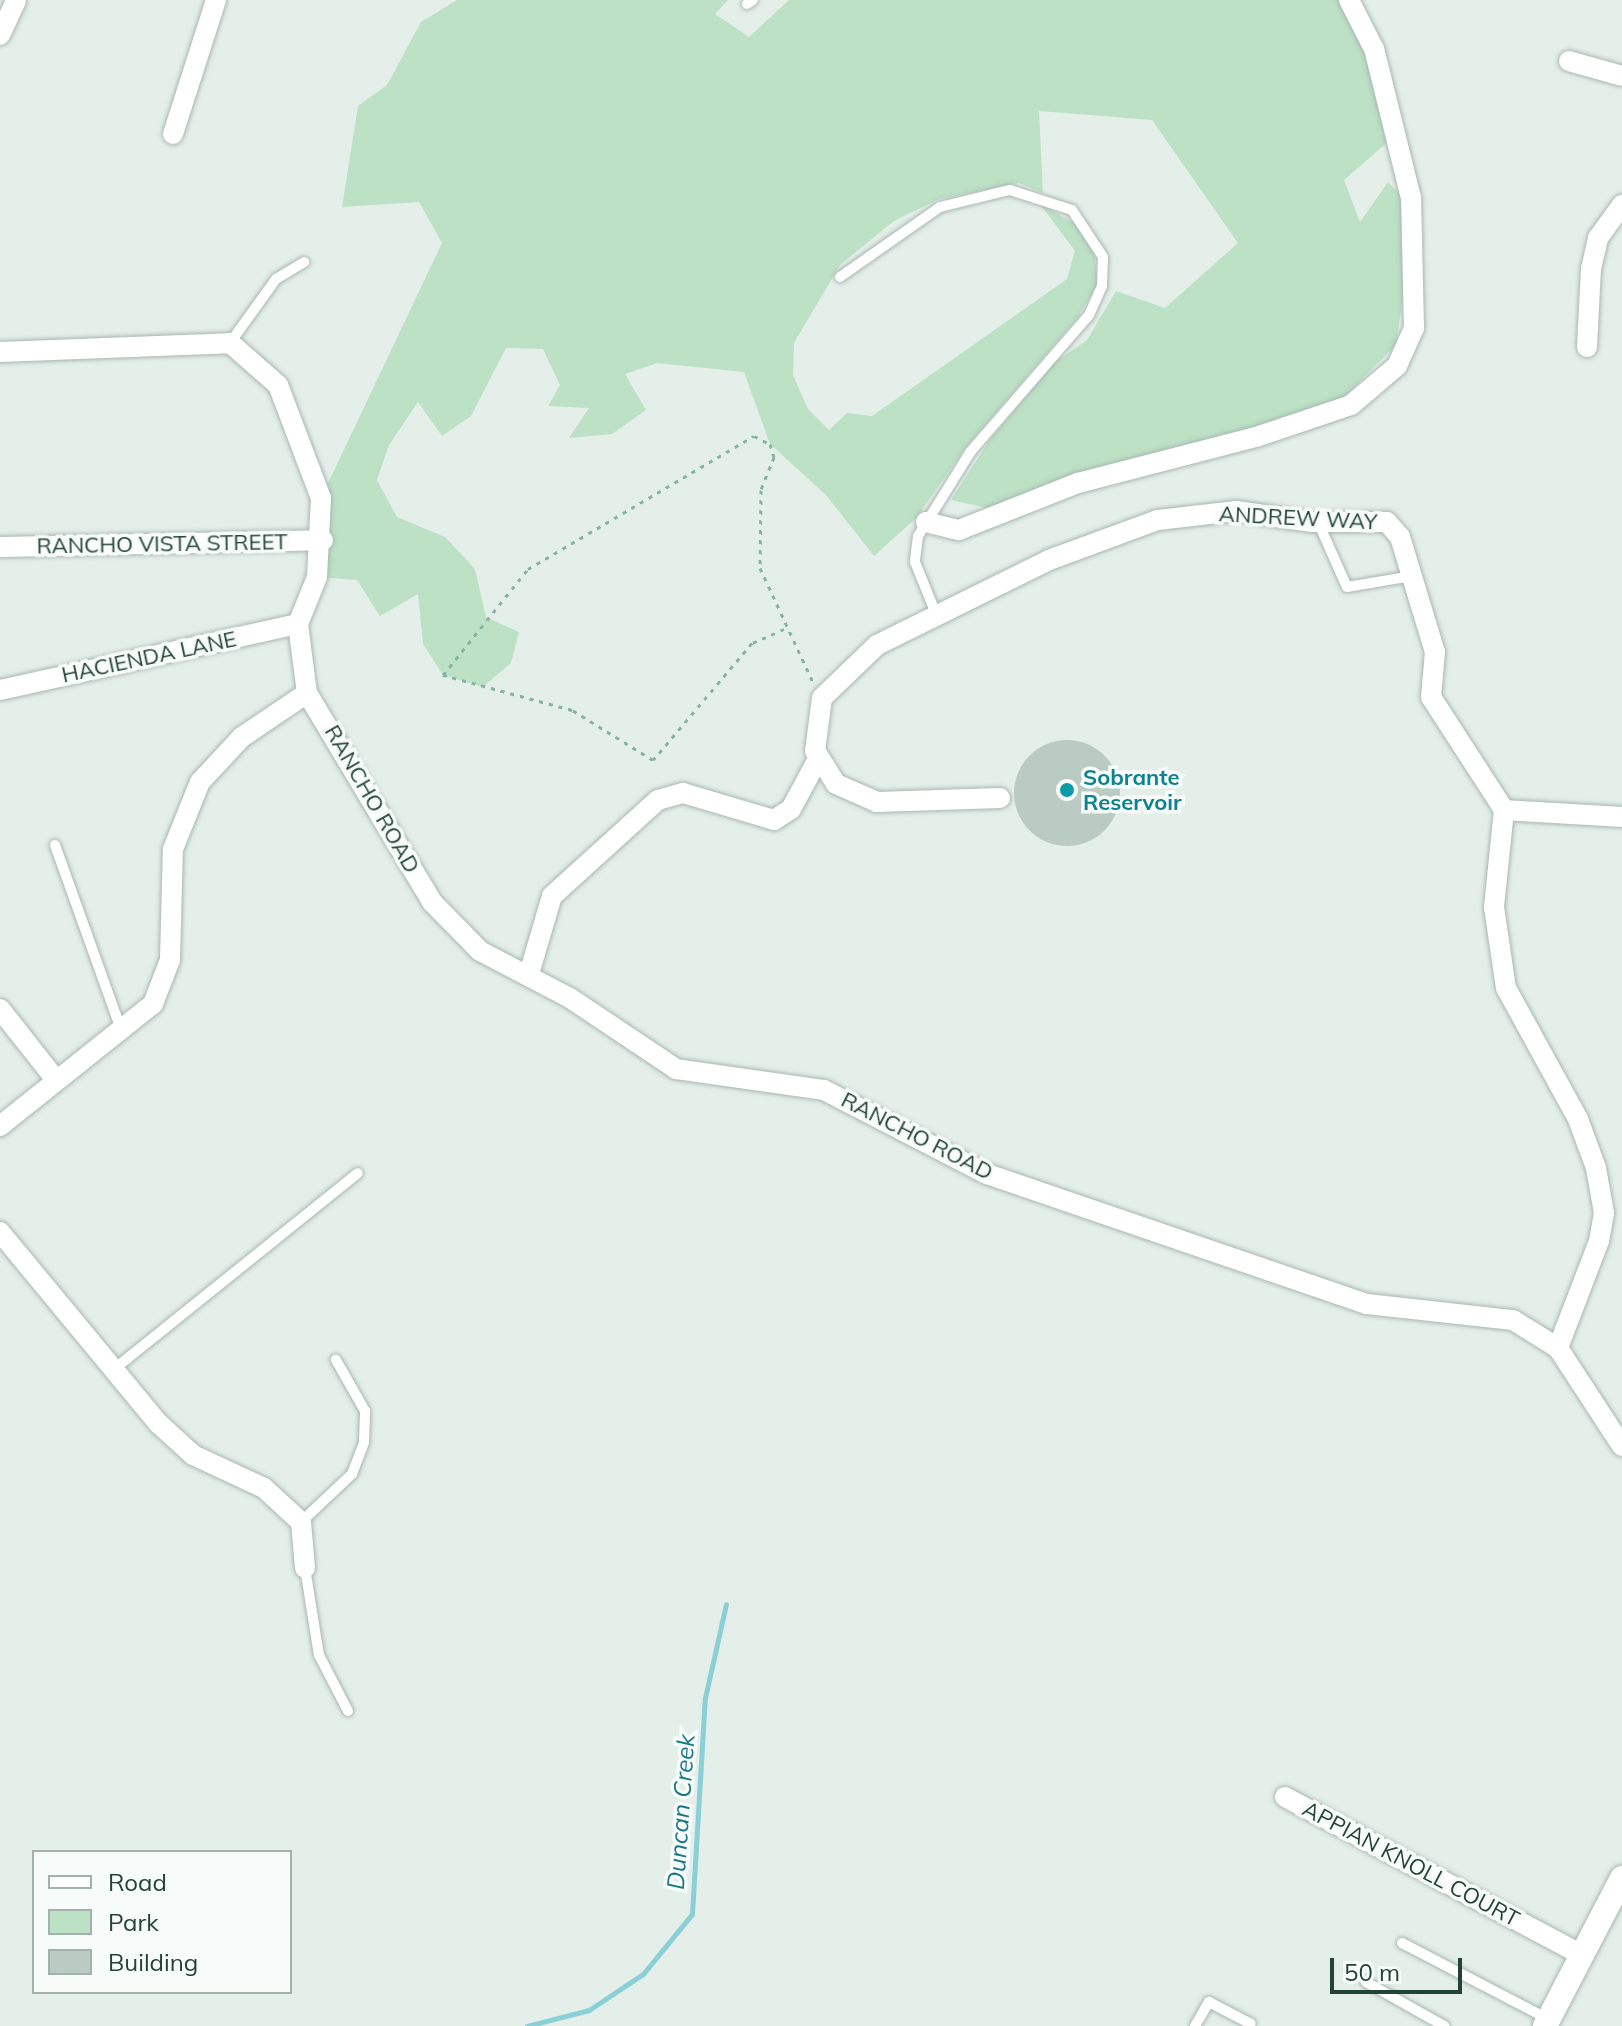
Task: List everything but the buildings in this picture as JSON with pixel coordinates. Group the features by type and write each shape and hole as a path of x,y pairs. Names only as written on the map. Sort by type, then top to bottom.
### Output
{"main road":[{"path":"1546,2023 1621,1881"}],"street":[{"path":"0,35 16,0"},
{"path":"173,134 216,0"},
{"path":"926,522 959,530 1078,483 1256,437 1351,405 1397,366 1414,328 1411,198 1374,49 1349,0"},
{"path":"1569,61 1622,76"},
{"path":"1587,347 1598,238 1622,205"},
{"path":"0,352 230,343 278,385 297,423 321,498 323,540 298,624 307,693 242,737 200,782 173,849 170,960 153,1004 0,1126"},
{"name":"ANDREW WAY","path":"822,698 877,645 1049,560 1158,520 1236,511 1318,522 1387,522 1413,576 1435,652 1431,697 1504,810"},
{"name":"RANCHO VISTA STREET","path":"0,547 323,540"},
{"name":"HACIENDA LANE","path":"0,690 298,624"},
{"name":"RANCHO ROAD","path":"307,693 432,902 480,951 529,974 676,1069 824,1090 987,1174 1367,1304 1513,1320 1558,1348 1622,1446"},
{"path":"822,698 813,732 818,759 836,784 877,802 1000,798"},
{"path":"529,974 552,896 658,800 683,793 774,820 791,809 818,759"},
{"path":"1558,1348 1604,1213 1578,1119 1524,1026 1496,946 1504,810 1622,817"},
{"path":"0,1009 56,1080"},
{"path":"0,1232 113,1370 193,1455 264,1488 301,1522 305,1568"},
{"name":"APPIAN KNOLL COURT","path":"1285,1797 1580,1954"}],"lane":[{"path":"840,277 940,207 1010,190 1072,210 1103,257 1102,286 1089,315 971,451 926,522 915,562 936,614"},
{"path":"230,343 276,279 304,262"},
{"path":"1318,522 1347,587 1413,576"},
{"path":"55,845 122,1031"},
{"path":"113,1370 358,1173"},
{"path":"301,1522 352,1474 364,1442 365,1411 336,1360"},
{"path":"305,1568 319,1655 348,1711"},
{"path":"1402,1943 1546,2023"},
{"path":"1366,1982 1444,2026"},
{"path":"1195,2026 1209,2002 1251,2024"}],"path":[{"path":"784,629 752,643 653,760 572,710 443,675 528,569 754,436 770,444 774,457 761,490 760,568 784,629 822,698"}],"green space":[{"path":"457,0 728,0 715,14 749,37 789,0 1340,0 1363,45 1389,141 1344,180 1360,222 1388,182 1400,194 1407,268 1396,345 1340,401 992,509 951,500 989,441 1054,363 1087,340 1116,291 1165,308 1238,243 1152,120 1039,111 1043,193 1019,183 939,199 894,221 840,265 794,343 793,375 808,409 829,430 847,413 872,416 1067,279 1075,251 1040,204 1076,224 1094,251 1098,284 1078,317 966,447 916,518 874,556 826,495 770,444 744,372 657,363 625,374 646,410 612,434 569,438 589,408 548,406 560,385 543,349 506,348 471,416 442,436 418,402 389,445 377,480 397,517 445,537 475,569 486,617 519,632 511,663 483,687 443,675 423,644 418,594 380,616 357,580 317,577 321,498 442,243 419,202 342,207 358,106 387,85 421,22"}],"waterway":[{"name":"Duncan Creek","path":"527,2026 589,2010 643,1974 692,1914 705,1698 726,1604"}],"place":[{"name":"Sobrante Reservoir","path":"1067,790"}]}
